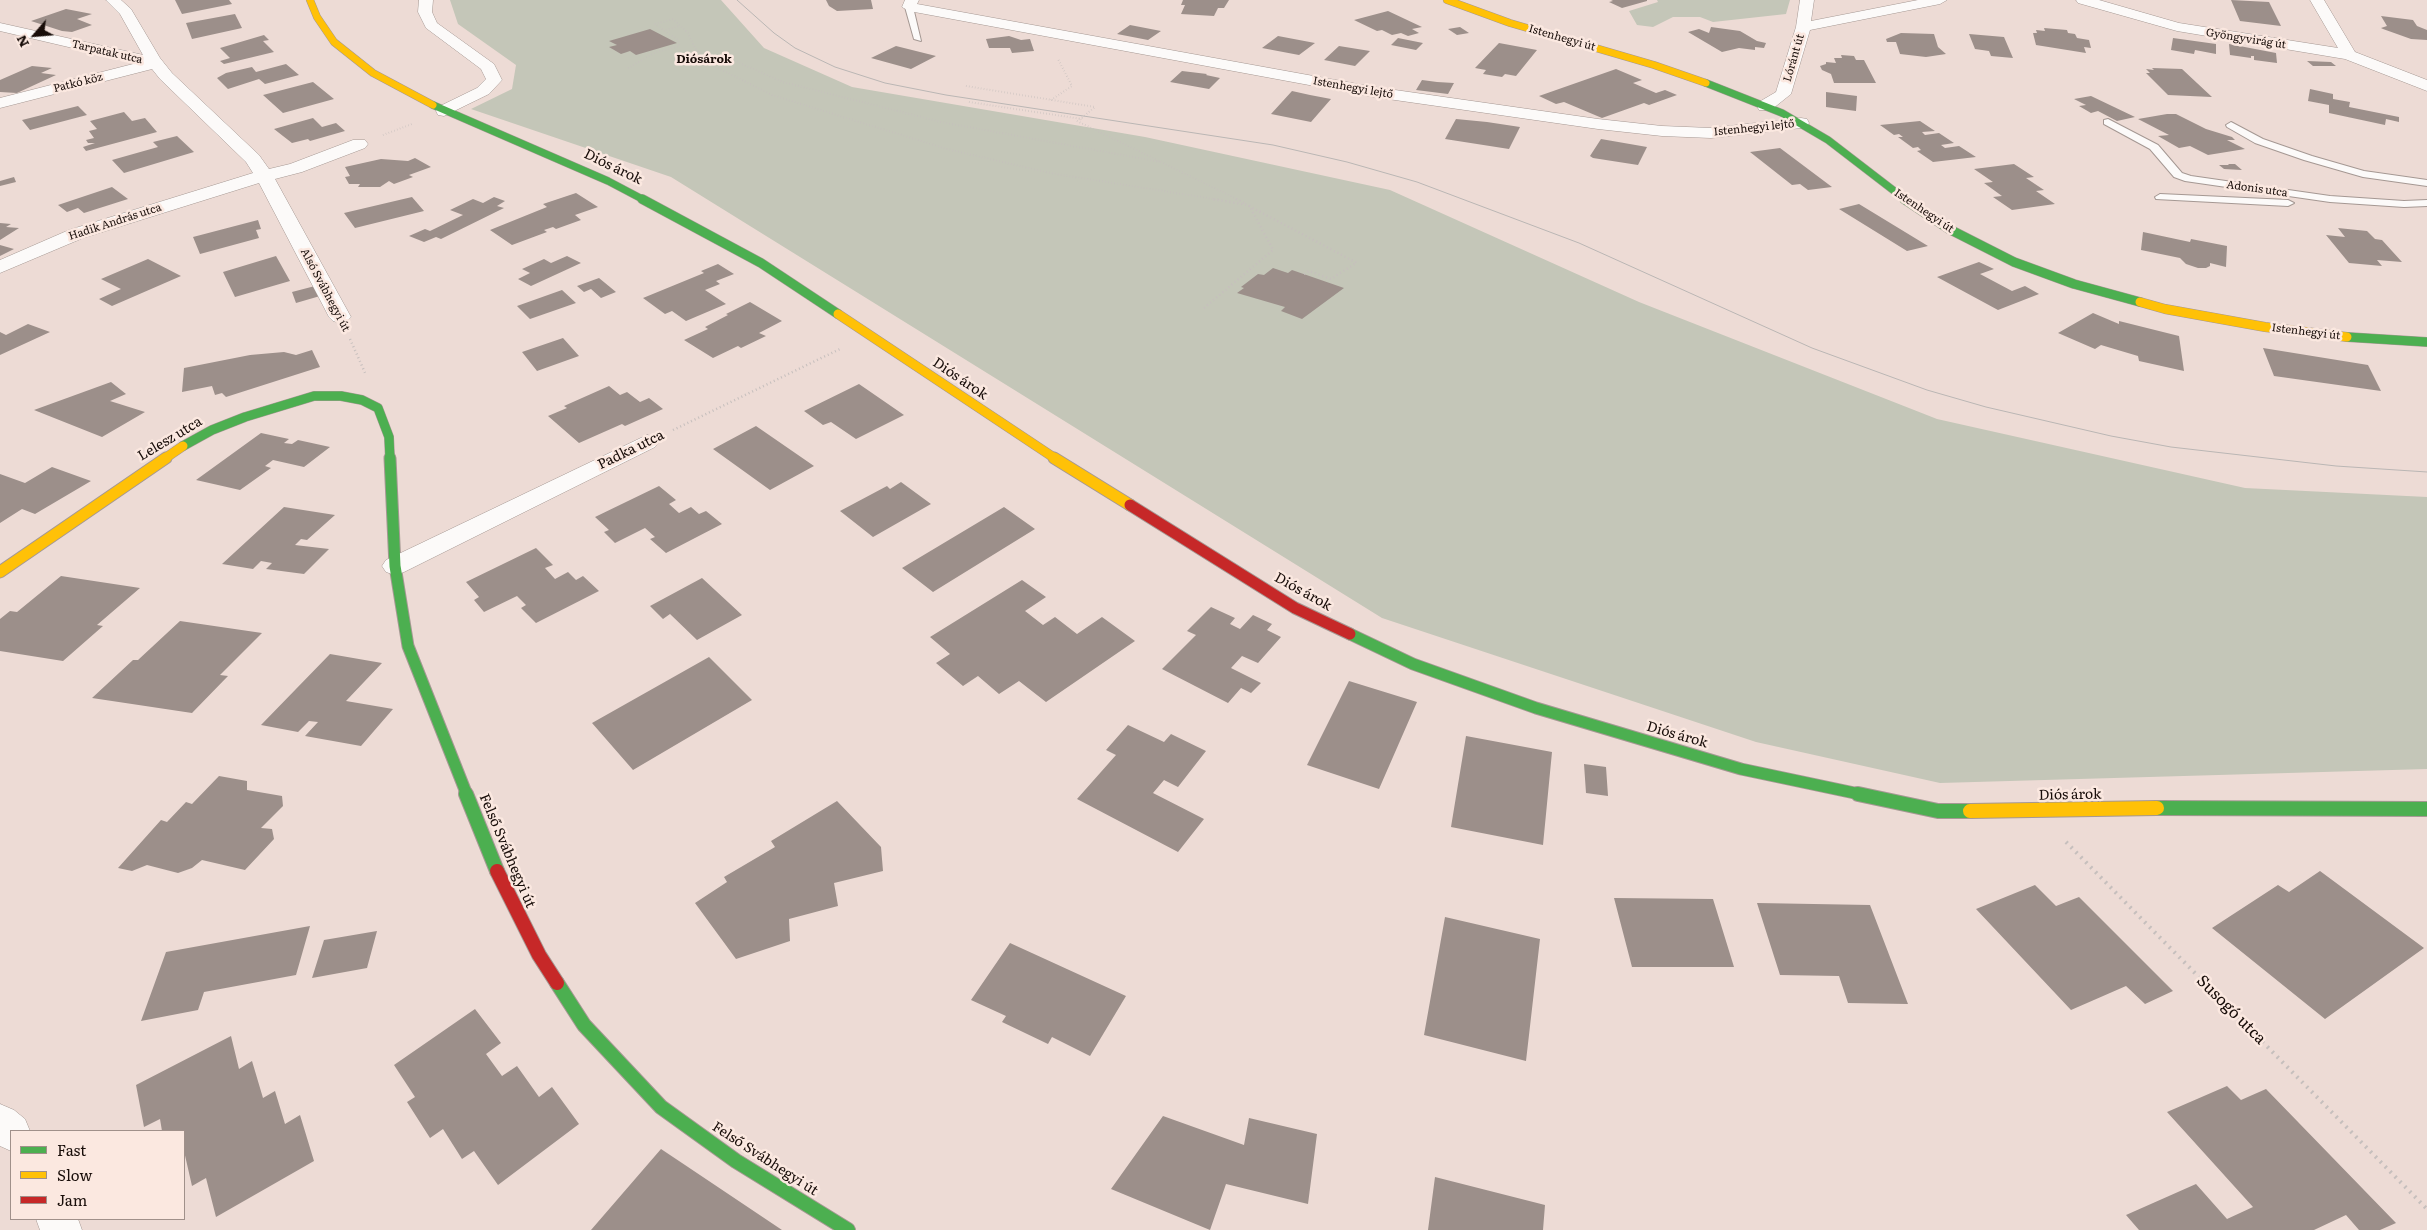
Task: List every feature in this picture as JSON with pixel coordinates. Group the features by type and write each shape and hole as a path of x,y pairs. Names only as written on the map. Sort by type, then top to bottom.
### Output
{"street":[{"name":"Alsó Svábhegyi út","path":"113,0 129,16 156,63 166,76 253,159 340,317"},
{"name":"Diós árok","path":"310,0 317,17 334,42 373,72 444,111 570,163 670,213 761,263 1026,442 1295,608 1413,664 1536,708 1742,769 1938,811 2169,808 2427,810"},
{"path":"426,0 425,12 431,25 488,67 494,80 483,91 444,111"},
{"name":"Istenhegyi út","path":"1447,0 1510,23 1654,64 1765,106 1801,123 1828,140 1912,205 1949,229 2014,262 2074,284 2165,309 2255,326 2334,336 2427,342"},
{"name":"Lóránt út","path":"1765,106 1784,94 1803,27 1808,0"},
{"path":"1803,27 1940,0"},
{"name":"Gyöngyvirág út","path":"2083,0 2177,27 2349,55"},
{"path":"2317,0 2349,55 2427,86"},
{"name":"Istenhegyi lejtő","path":"910,4 1044,32 1374,92 1598,124 1662,131 1712,133 1801,123"},
{"name":"Tarpatak utca","path":"0,27 156,63"},
{"name":"Patkó köz","path":"0,103 156,63"},
{"path":"264,176 296,168 359,144"},
{"name":"Hadik András utca","path":"0,266 76,234 264,176"},
{"name":"Lelesz utca","path":"0,572 176,450 212,430 245,417 314,396 341,396 362,400 378,408"},
{"name":"Felső Svábhegyi út","path":"378,408 389,438 395,566 408,646 503,887 538,955 584,1025 661,1107 736,1161 848,1230"},
{"name":"Padka utca","path":"395,566 647,442"},
{"path":"0,1123 10,1131"}],"lane":[{"path":"910,4 918,39"},
{"name":"Adonis utca","path":"2108,122 2154,147 2178,175 2189,179 2330,199 2404,204 2427,203"},
{"path":"2231,125 2259,141 2318,161 2363,174 2427,183"},
{"path":"2160,197 2304,204 2330,199"}],"path":[{"path":"628,68 656,52 679,46 678,40 655,24 672,19 688,32 695,48 708,63 772,96 947,149 1050,172 1248,205"},
{"path":"665,30 680,26"},
{"path":"1044,32 1072,86 1050,100"},
{"path":"708,63 735,61 783,82 941,122 1161,162"},
{"path":"966,86 1095,107 1083,119 1077,121 1248,205 1357,263 1331,279 1309,271 1304,274"},
{"path":"968,102 1083,119"},
{"path":"359,144 444,111"},
{"path":"1204,308 1273,250 1248,205"},
{"name":"Alsó Svábhegyi út","path":"340,317 359,357 378,408"},
{"name":"Padka utca","path":"647,442 868,336"},
{"name":"Susogó utca","path":"2036,811 2427,1209"}],"shaded area":[{"path":"450,0 721,0 764,48 852,87 1145,137 1390,190 1639,302 1937,419 2245,488 2427,497 2427,769 1940,783 1756,742 1382,618 671,177 471,109 512,89 516,65 458,24"},
{"path":"1657,0 1790,0 1786,14 1713,22 1700,17 1673,17 1653,27 1637,25 1629,11 1658,2"}],"building":[{"path":"175,0 229,0 232,4 182,14"},
{"path":"826,0 871,0 873,9 837,11 829,6"},
{"path":"1183,0 1229,0 1224,8 1218,8 1214,16 1181,14 1185,5 1181,5"},
{"path":"1611,0 1647,1 1622,8 1609,2 1613,1"},
{"path":"2231,0 2269,2 2281,26 2240,21"},
{"path":"66,9 92,14 77,19 92,25 72,32 62,31 31,21"},
{"path":"1388,11 1422,27 1412,29 1419,33 1408,36 1401,33 1392,35 1382,30 1377,31 1354,20"},
{"path":"235,14 242,28 192,39 186,23"},
{"path":"2381,16 2413,20 2417,26 2427,30 2427,40 2411,39 2381,28 2387,26"},
{"path":"1130,25 1161,31 1148,40 1117,34"},
{"path":"1460,27 1469,33 1457,35 1448,29"},
{"path":"1711,27 1740,31 1757,41 1766,43 1764,48 1755,47 1755,50 1739,48 1722,52 1688,32 1699,29 1709,33"},
{"path":"2044,28 2067,30 2068,33 2075,34 2077,38 2089,40 2091,48 2084,47 2086,53 2036,45 2033,33 2037,33 2036,30 2045,31"},
{"path":"650,29 677,43 636,55 630,51 621,54 609,47 617,45 609,41"},
{"path":"1901,33 1934,34 1938,47 1946,54 1926,57 1900,54 1896,42 1887,42 1886,39"},
{"path":"1969,34 2004,37 2013,58 1991,56 1989,51 1975,49"},
{"path":"264,35 269,40 263,41 274,52 224,64 220,61 230,58 220,48"},
{"path":"1009,36 1021,40 1030,39 1034,51 1012,53 1010,48 989,48 986,39"},
{"path":"1278,36 1315,43 1299,55 1262,48"},
{"path":"1398,38 1423,43 1416,50 1391,45"},
{"path":"2173,38 2216,44 2216,54 2195,50 2194,54 2171,50"},
{"path":"1499,43 1537,50 1516,76 1505,74 1502,77 1483,74 1486,70 1475,68"},
{"path":"2229,44 2276,53 2277,63 2254,60 2254,56 2251,56 2251,58 2230,55"},
{"path":"896,46 936,56 911,69 871,58"},
{"path":"1339,46 1370,51 1355,66 1324,60"},
{"path":"1841,55 1854,56 1856,60 1864,60 1876,83 1834,83 1831,74 1822,70 1820,66 1826,64 1826,62 1836,63 1834,58 1842,58"},
{"path":"2307,61 2331,62 2336,66 2313,66"},
{"path":"286,64 299,75 265,84 259,79 228,89 217,78 226,73 252,67 256,72"},
{"path":"32,66 52,68 41,73 56,75 17,93 0,92 0,80"},
{"path":"2152,68 2182,69 2212,97 2168,95 2146,73 2150,73 2146,69 2154,70"},
{"path":"1616,69 1642,80 1633,83 1656,93 1665,90 1677,95 1649,105 1644,103 1602,118 1564,102 1556,104 1539,96"},
{"path":"1182,71 1207,74 1220,78 1209,89 1170,82"},
{"path":"1422,80 1454,83 1448,94 1416,90"},
{"path":"313,82 334,99 283,113 263,95"},
{"path":"2310,89 2333,94 2333,99 2350,102 2349,107 2399,117 2399,122 2386,119 2385,125 2329,113 2329,105 2308,101"},
{"path":"1292,91 1331,99 1311,122 1271,114"},
{"path":"1826,92 1857,96 1856,111 1826,107"},
{"path":"2091,96 2135,117 2117,121 2098,111 2091,113 2079,106 2086,105 2074,99"},
{"path":"78,106 87,115 30,130 22,120"},
{"path":"124,112 132,121 145,118 157,132 86,151 83,147 95,143 88,143 86,140 94,138 89,131 97,129 90,121"},
{"path":"2176,114 2206,129 2232,137 2235,140 2227,140 2245,149 2208,155 2190,146 2179,148 2158,136 2169,135 2138,119"},
{"path":"313,118 322,127 336,123 345,131 310,141 308,139 292,143 274,129"},
{"path":"1456,119 1520,127 1509,149 1445,139"},
{"path":"1920,121 1935,131 1922,132 1925,135 1939,133 1954,143 1941,145 1945,148 1959,146 1976,157 1933,162 1917,151 1921,150 1918,147 1913,148 1898,137 1903,137 1899,134 1894,135 1880,125"},
{"path":"177,136 194,152 124,173 112,160 158,147 153,142"},
{"path":"1601,139 1647,147 1638,165 1593,158 1590,156"},
{"path":"1780,148 1832,187 1808,190 1800,184 1792,185 1750,152"},
{"path":"415,158 431,167 409,175 413,177 394,184 389,181 380,187 358,187 360,184 349,184 345,177 350,176 345,167 381,159 408,161"},
{"path":"2014,164 2034,177 2026,178 2044,190 2036,191 2055,204 2012,210 1993,197 2002,196 1984,183 1993,182 1974,169"},
{"path":"2235,164 2242,170 2224,169 2219,165"},
{"path":"14,177 16,182 0,186 0,181"},
{"path":"112,187 128,199 84,213 78,208 67,212 58,205"},
{"path":"576,193 598,207 575,215 581,220 556,229 553,227 544,230 547,232 512,245 490,230 547,207 543,204"},
{"path":"412,197 424,211 355,228 344,213"},
{"path":"494,197 505,201 497,206 504,208 441,239 436,237 424,242 409,236 425,229 430,231 463,215 450,210 473,199 483,203"},
{"path":"1859,204 1928,246 1907,251 1839,209"},
{"path":"258,220 261,229 256,230 259,238 200,254 193,237"},
{"path":"0,223 11,224 6,227 19,228 0,240"},
{"path":"2338,228 2367,231 2375,239 2382,240 2402,262 2377,260 2382,266 2349,263 2326,235 2345,237"},
{"path":"2143,232 2190,242 2191,239 2227,246 2226,267 2210,263 2210,266 2206,268 2198,268 2186,264 2180,258 2141,250"},
{"path":"0,245 14,249 0,256"},
{"path":"276,256 290,281 235,297 223,272"},
{"path":"567,256 581,263 531,286 518,279 530,273 522,269 544,259 551,263"},
{"path":"148,259 181,276 112,306 99,299 121,289 101,279"},
{"path":"1979,262 1994,269 1980,274 2012,291 2025,286 2039,294 1998,310 1937,277"},
{"path":"718,264 734,274 716,281 720,284 705,290 726,304 686,321 672,311 665,314 643,298 704,273 701,271"},
{"path":"1273,268 1288,273 1292,270 1344,288 1302,319 1281,311 1285,307 1237,293 1244,288 1241,287 1258,274 1264,275"},
{"path":"599,278 616,292 601,298 591,289 584,292 577,286"},
{"path":"315,286 320,296 296,303 292,292"},
{"path":"562,290 576,303 530,319 517,306"},
{"path":"750,302 782,321 759,333 766,336 713,358 684,340 708,329 705,327"},
{"path":"2093,313 2119,324 2119,321 2179,336 2184,371 2139,361 2138,356 2101,345 2095,349 2058,333"},
{"path":"28,324 50,332 0,355 0,332 6,335"},
{"path":"563,338 579,356 537,371 522,352"},
{"path":"2263,348 2368,365 2381,391 2274,376"},
{"path":"312,350 320,367 226,397 222,393 215,395 212,386 182,392 184,368 250,355 284,352 296,355"},
{"path":"111,382 126,394 110,401 145,412 102,437 34,410"},
{"path":"859,384 904,415 856,439 831,422 823,425 804,411"},
{"path":"609,386 620,395 627,392 640,402 649,398 663,409 625,426 622,424 579,443 548,416 567,408 564,406"},
{"path":"756,426 814,466 770,490 713,449"},
{"path":"261,433 289,439 284,443 292,444 298,440 330,447 304,467 273,460 265,466 271,468 240,490 196,480"},
{"path":"52,467 91,481 35,514 22,509 0,523 0,474 25,483"},
{"path":"901,482 931,504 873,537 840,511 887,486 890,489"},
{"path":"659,486 676,500 669,504 679,513 691,507 699,514 706,511 722,524 666,553 650,539 655,537 645,528 615,543 604,532 609,530 595,517"},
{"path":"284,507 335,515 307,540 301,539 295,545 329,549 304,574 266,569 272,563 261,561 253,569 222,564"},
{"path":"1004,507 1035,529 933,592 902,568"},
{"path":"536,548 553,565 545,568 555,579 568,572 576,580 583,576 599,591 536,623 521,608 526,605 517,596 484,612 474,600 479,597 466,582"},
{"path":"61,576 140,588 97,625 103,626 63,661 0,651 0,619 10,611 17,612"},
{"path":"702,578 742,615 697,640 670,614 663,619 650,606"},
{"path":"1022,580 1046,597 1025,611 1043,625 1055,617 1077,634 1102,617 1135,641 1046,702 1019,681 999,694 978,676 963,686 936,663 950,654 930,637"},
{"path":"1211,607 1235,618 1230,624 1240,629 1253,615 1272,624 1267,630 1281,637 1258,663 1242,656 1231,668 1261,683 1251,693 1241,688 1228,703 1162,669 1196,635 1187,631"},
{"path":"180,621 262,633 220,675 228,676 192,713 92,698 133,660 138,660"},
{"path":"330,654 382,663 346,701 393,709 361,746 305,736 318,722 309,721 298,732 261,725"},
{"path":"709,657 752,700 633,770 592,723"},
{"path":"1349,681 1417,702 1379,789 1307,765"},
{"path":"1128,725 1164,742 1171,734 1206,751 1178,787 1164,780 1153,793 1204,819 1178,852 1077,799 1116,755 1106,750"},
{"path":"1466,736 1552,752 1543,845 1451,827"},
{"path":"1584,764 1606,767 1608,796 1586,793"},
{"path":"219,776 247,781 247,790 282,796 283,806 261,828 272,829 274,839 245,870 202,860 192,868 178,873 147,865 132,871 118,868 161,820 167,822 186,802 192,804"},
{"path":"837,801 881,847 883,871 834,883 838,906 789,919 790,941 736,959 695,903 727,882 724,877 775,847 771,841"},
{"path":"2320,871 2424,948 2325,1019 2212,928 2278,885 2289,892"},
{"path":"2035,885 2056,906 2079,897 2173,991 2145,1004 2126,986 2071,1010 1976,909"},
{"path":"1614,898 1713,899 1734,967 1632,967"},
{"path":"1757,903 1870,905 1908,1004 1848,1003 1839,976 1780,975"},
{"path":"1445,917 1540,939 1526,1061 1424,1035"},
{"path":"310,926 296,975 204,992 198,1010 141,1021 166,952"},
{"path":"377,931 367,968 312,978 324,940"},
{"path":"1010,943 1126,996 1090,1056 1052,1037 1048,1044 1002,1022 1006,1016 971,1000"},
{"path":"475,1009 501,1043 486,1054 502,1076 517,1066 539,1097 552,1087 579,1124 498,1185 474,1151 462,1159 443,1129 430,1138 407,1102 415,1097 394,1065"},
{"path":"231,1036 239,1069 252,1061 263,1098 275,1091 285,1124 300,1115 314,1161 216,1217 206,1178 192,1186 185,1155 185,1130 162,1130 160,1119 144,1127 136,1085"},
{"path":"2227,1086 2241,1100 2266,1089 2396,1223 2380,1230 2359,1230 2346,1215 2314,1230 2139,1230 2126,1215 2196,1184 2227,1219 2253,1207 2167,1112"},
{"path":"1163,1116 1244,1145 1249,1118 1317,1134 1308,1204 1226,1184 1210,1230 1111,1189"},
{"path":"661,1149 688,1167 782,1230 591,1230"},
{"path":"1435,1177 1545,1205 1543,1230 1428,1230"}],"tram line":[{"path":"737,0 774,33 795,48 835,67 885,83 946,95 1273,145 1347,162 1417,182 1579,243 1812,348 1927,390 1986,407 2111,436 2171,447 2336,466 2427,472"}],"traffic: fast":[{"path":"1706,83 1782,113 1828,140 1912,205 1949,229 2014,262 2074,284 2140,302"},
{"path":"433,105 608,181 761,263 838,314"},
{"path":"2347,337 2427,342"},
{"path":"183,446 212,430 245,417 314,396 341,396 362,400 378,408 389,437 395,566 408,646 497,871"},
{"path":"1350,634 1413,664 1536,708 1741,769 1938,811 1970,811"},
{"path":"2157,808 2427,809"},
{"path":"557,983 584,1025 661,1107 736,1161 848,1230"}],"traffic: slow":[{"path":"310,0 317,17 334,42 373,73 433,105"},
{"path":"1447,0 1510,23 1654,65 1706,83"},
{"path":"2140,302 2165,309 2265,327 2347,337"},
{"path":"838,314 1026,441 1130,505"},
{"path":"0,572 183,446"},
{"path":"1970,811 2157,808"}],"traffic: jam":[{"path":"1130,505 1295,608 1350,634"},
{"path":"497,871 539,955 557,983"}],"district":[{"name":"Diósárok","path":"704,59"}]}
